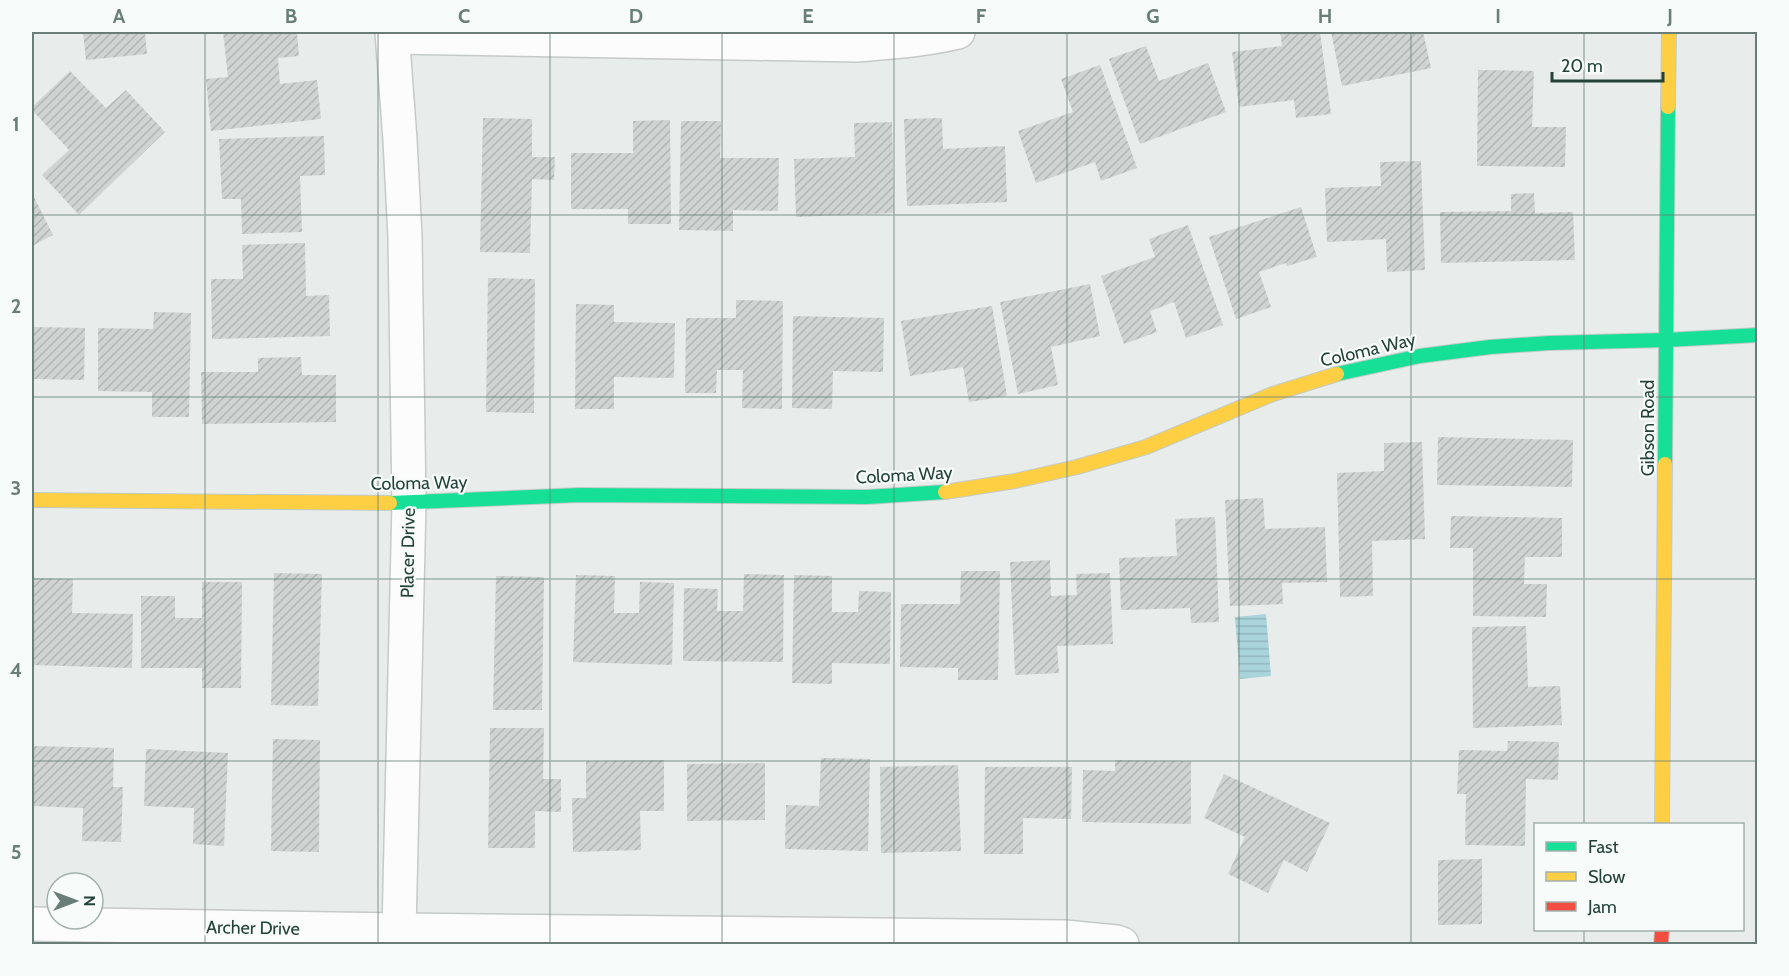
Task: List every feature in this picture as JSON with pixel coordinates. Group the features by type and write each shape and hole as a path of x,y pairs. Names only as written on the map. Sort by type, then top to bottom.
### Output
{"street":[{"path":"392,34 857,45 901,42 958,32"},
{"name":"Gibson Road","path":"1662,823 1669,32"},
{"name":"Placer Drive","path":"392,34 405,237 409,502 399,930"},
{"name":"Coloma Way","path":"32,500 409,502 580,495 867,497 949,492 1015,481 1077,467 1146,447 1273,394 1344,372 1420,356 1548,343 1758,335"},
{"name":"Archer Drive","path":"32,924 1065,937 1116,942 1122,945"}],"water":[{"path":"1266,614 1271,676 1240,679 1235,617"}],"building":[{"path":"83,32 145,32 147,54 86,60"},
{"path":"223,32 297,32 299,56 278,58 280,84 317,80 321,119 211,131 206,79 228,77"},
{"path":"1280,32 1320,32 1331,114 1296,118 1294,100 1239,107 1232,52 1282,46"},
{"path":"1331,32 1423,32 1431,68 1342,86"},
{"path":"1146,46 1159,81 1208,63 1226,112 1140,144 1109,59"},
{"path":"1100,65 1137,168 1101,181 1095,162 1036,183 1018,131 1073,112 1061,79"},
{"path":"1478,70 1534,71 1532,127 1566,127 1565,167 1477,166"},
{"path":"70,71 106,108 126,90 165,132 79,215 42,175 69,150 32,110 32,107"},
{"path":"483,118 532,119 532,157 555,157 554,180 532,179 530,253 480,252"},
{"path":"942,118 943,149 1005,146 1007,202 907,206 904,119"},
{"path":"670,120 671,224 628,224 628,209 571,209 571,153 633,153 633,121"},
{"path":"681,121 721,121 720,158 779,158 778,211 733,210 733,231 679,230"},
{"path":"892,122 894,213 796,217 794,159 855,157 854,123"},
{"path":"324,136 325,175 300,176 302,232 242,234 241,199 222,199 219,139"},
{"path":"1421,161 1425,270 1387,272 1386,239 1327,242 1325,188 1381,186 1380,162"},
{"path":"32,193 53,235 32,246"},
{"path":"1534,193 1535,213 1573,212 1575,260 1441,263 1440,212 1511,211 1511,194"},
{"path":"1301,207 1317,257 1287,266 1286,263 1259,272 1271,307 1236,319 1209,237"},
{"path":"1188,225 1223,325 1186,338 1174,302 1150,311 1157,332 1124,344 1101,276 1155,257 1149,239"},
{"path":"305,243 306,296 329,295 330,336 212,339 211,279 243,279 242,245"},
{"path":"488,278 535,279 534,413 486,412"},
{"path":"1090,284 1100,336 1051,347 1058,385 1018,394 1000,302"},
{"path":"736,300 783,301 782,409 742,408 743,370 717,370 716,393 685,393 686,318 736,318"},
{"path":"576,304 614,305 614,322 675,323 674,378 614,377 614,409 575,409"},
{"path":"992,306 1007,396 969,402 963,367 910,376 901,321"},
{"path":"154,312 191,313 189,417 152,417 152,392 98,391 98,328 153,329"},
{"path":"793,316 884,318 883,372 833,371 832,409 792,408"},
{"path":"32,327 85,328 84,380 32,379"},
{"path":"301,357 302,375 336,375 336,422 202,424 201,372 258,372 258,358"},
{"path":"1438,437 1573,440 1572,487 1437,485"},
{"path":"1422,442 1425,539 1372,541 1373,596 1340,597 1337,473 1384,471 1384,443"},
{"path":"1263,498 1265,529 1325,527 1327,582 1282,583 1283,604 1230,606 1225,500"},
{"path":"1451,516 1562,518 1562,557 1525,557 1524,584 1547,584 1546,617 1473,616 1473,548 1450,548"},
{"path":"1215,517 1219,622 1191,623 1190,608 1121,610 1119,558 1177,556 1175,519"},
{"path":"1050,560 1051,596 1077,595 1076,574 1110,573 1113,644 1057,646 1059,673 1015,675 1010,562"},
{"path":"961,571 1000,571 998,680 958,680 958,668 900,667 901,604 960,604"},
{"path":"274,573 322,574 318,706 271,705"},
{"path":"744,574 784,575 783,662 683,661 684,588 718,589 717,611 743,611"},
{"path":"576,575 615,576 614,613 639,613 640,582 674,583 672,665 573,662"},
{"path":"794,575 832,576 832,612 858,612 859,591 891,592 890,664 832,663 832,684 792,683"},
{"path":"496,576 544,577 542,710 493,710"},
{"path":"34,578 73,579 72,613 133,614 132,668 33,665"},
{"path":"202,582 242,582 241,688 202,688 202,668 141,668 141,596 175,596 175,618 202,618"},
{"path":"1526,626 1528,687 1560,686 1562,725 1473,728 1472,627"},
{"path":"490,728 544,728 543,779 561,779 561,812 535,811 535,848 488,848"},
{"path":"273,739 320,740 319,852 271,851"},
{"path":"1508,741 1559,742 1558,780 1526,779 1525,846 1465,845 1466,794 1457,794 1459,750 1507,751"},
{"path":"33,746 114,748 113,787 123,787 121,842 82,841 83,808 32,806"},
{"path":"146,749 228,753 224,846 193,844 194,808 144,806"},
{"path":"821,758 870,759 868,851 785,849 786,805 819,806"},
{"path":"664,760 664,811 640,811 641,850 573,852 572,798 586,798 586,761"},
{"path":"1115,760 1191,761 1191,824 1082,822 1083,770 1115,771"},
{"path":"765,763 765,820 687,821 687,764"},
{"path":"958,765 961,851 881,853 880,767"},
{"path":"985,767 1072,767 1071,819 1023,818 1023,854 984,854"},
{"path":"1224,774 1330,823 1307,872 1284,860 1268,893 1228,874 1245,837 1204,818"},
{"path":"1482,859 1482,924 1438,925 1438,860"}],"traffic: fast":[{"path":"1665,464 1668,107"},
{"path":"1337,374 1420,356 1490,347 1758,335"},
{"path":"390,503 580,495 867,497 945,492"}],"traffic: slow":[{"path":"1668,107 1669,32"},
{"path":"945,492 1015,481 1077,467 1146,447 1273,394 1337,374"},
{"path":"1662,823 1665,464"},
{"path":"32,500 390,503"}],"traffic: jam":[{"path":"1661,944 1662,931"}]}
